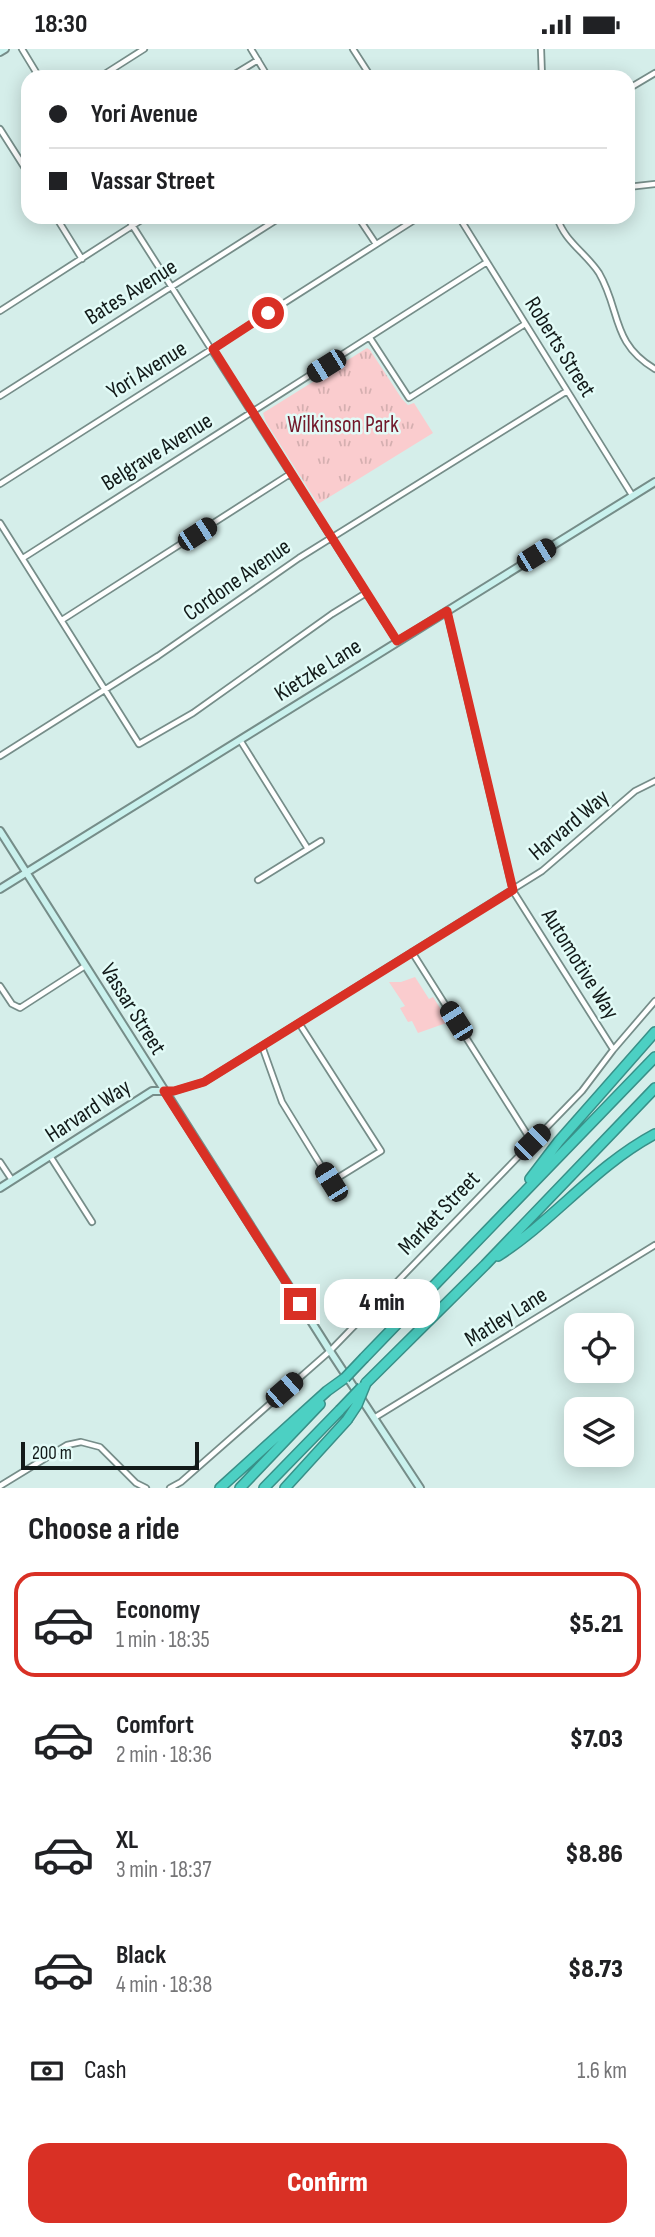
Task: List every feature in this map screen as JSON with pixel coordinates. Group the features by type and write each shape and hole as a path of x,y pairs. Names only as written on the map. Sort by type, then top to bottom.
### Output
{"highway":[{"path":"518,1198 559,1141 655,1032"},
{"path":"220,1488 345,1378 655,1056"},
{"path":"264,1488 485,1265 655,1088"},
{"path":"485,1265 535,1229 613,1160 655,1134"},
{"path":"285,1488 347,1420 366,1383"},
{"path":"240,1488 328,1392"}],"street":[{"path":"0,52 5,49"},
{"path":"22,49 35,70"},
{"path":"111,70 144,49"},
{"path":"251,49 264,70"},
{"path":"353,49 366,70"},
{"path":"541,49 542,70"},
{"path":"242,70 258,60"},
{"path":"635,85 655,73"},
{"path":"0,129 21,162"},
{"path":"635,186 655,184"},
{"path":"60,224 82,259"},
{"name":"Bates Avenue","path":"0,396 270,224"},
{"path":"363,224 376,244"},
{"name":"Yori Avenue","path":"0,484 408,224"},
{"name":"Roberts Street","path":"463,224 632,495"},
{"path":"560,224 567,238 600,276 628,347 640,360 655,369"},
{"path":"0,311 133,225 397,641"},
{"name":"Belgrave Avenue","path":"23,558 487,263"},
{"path":"370,338 409,398 525,324"},
{"name":"Cordone Avenue","path":"0,755 158,656 331,538 567,391"},
{"path":"62,620 290,474"},
{"name":"Kietzke Lane","path":"0,889 655,482"},
{"path":"0,523 139,744 193,713 332,614 366,593"},
{"name":"Automotive Way","path":"447,611 513,890 613,1050"},
{"path":"239,740 308,849"},
{"name":"Harvard Way","path":"0,1188 152,1091 174,1091 199,1084 262,1046 542,871 635,791 655,781"},
{"name":"Vassar Street","path":"0,831 420,1488"},
{"path":"258,880 321,841"},
{"path":"412,951 532,1142"},
{"path":"0,986 12,1004 20,1008 85,966"},
{"name":"Market Street","path":"170,1488 181,1482 330,1351 582,1091 655,1001"},
{"path":"262,1046 282,1102 331,1182 381,1151 299,1023"},
{"path":"50,1156 92,1222"},
{"path":"0,1161 12,1180"},
{"name":"Matley Lane","path":"374,1418 655,1245"},
{"path":"0,1486 67,1445 81,1442 100,1447 136,1483 146,1488"}],"green space":[{"name":"Wilkinson Park","path":"367,348 402,399 408,405 414,403 433,433 318,504 263,413"},
{"path":"415,977 429,999 433,997 449,1022 418,1033 412,1021 408,1022 400,1008 405,1006 389,982 401,982"}],"route":[{"path":"268,313 213,349 397,641 447,611 513,890 204,1082 174,1091 164,1091 300,1304"}]}
